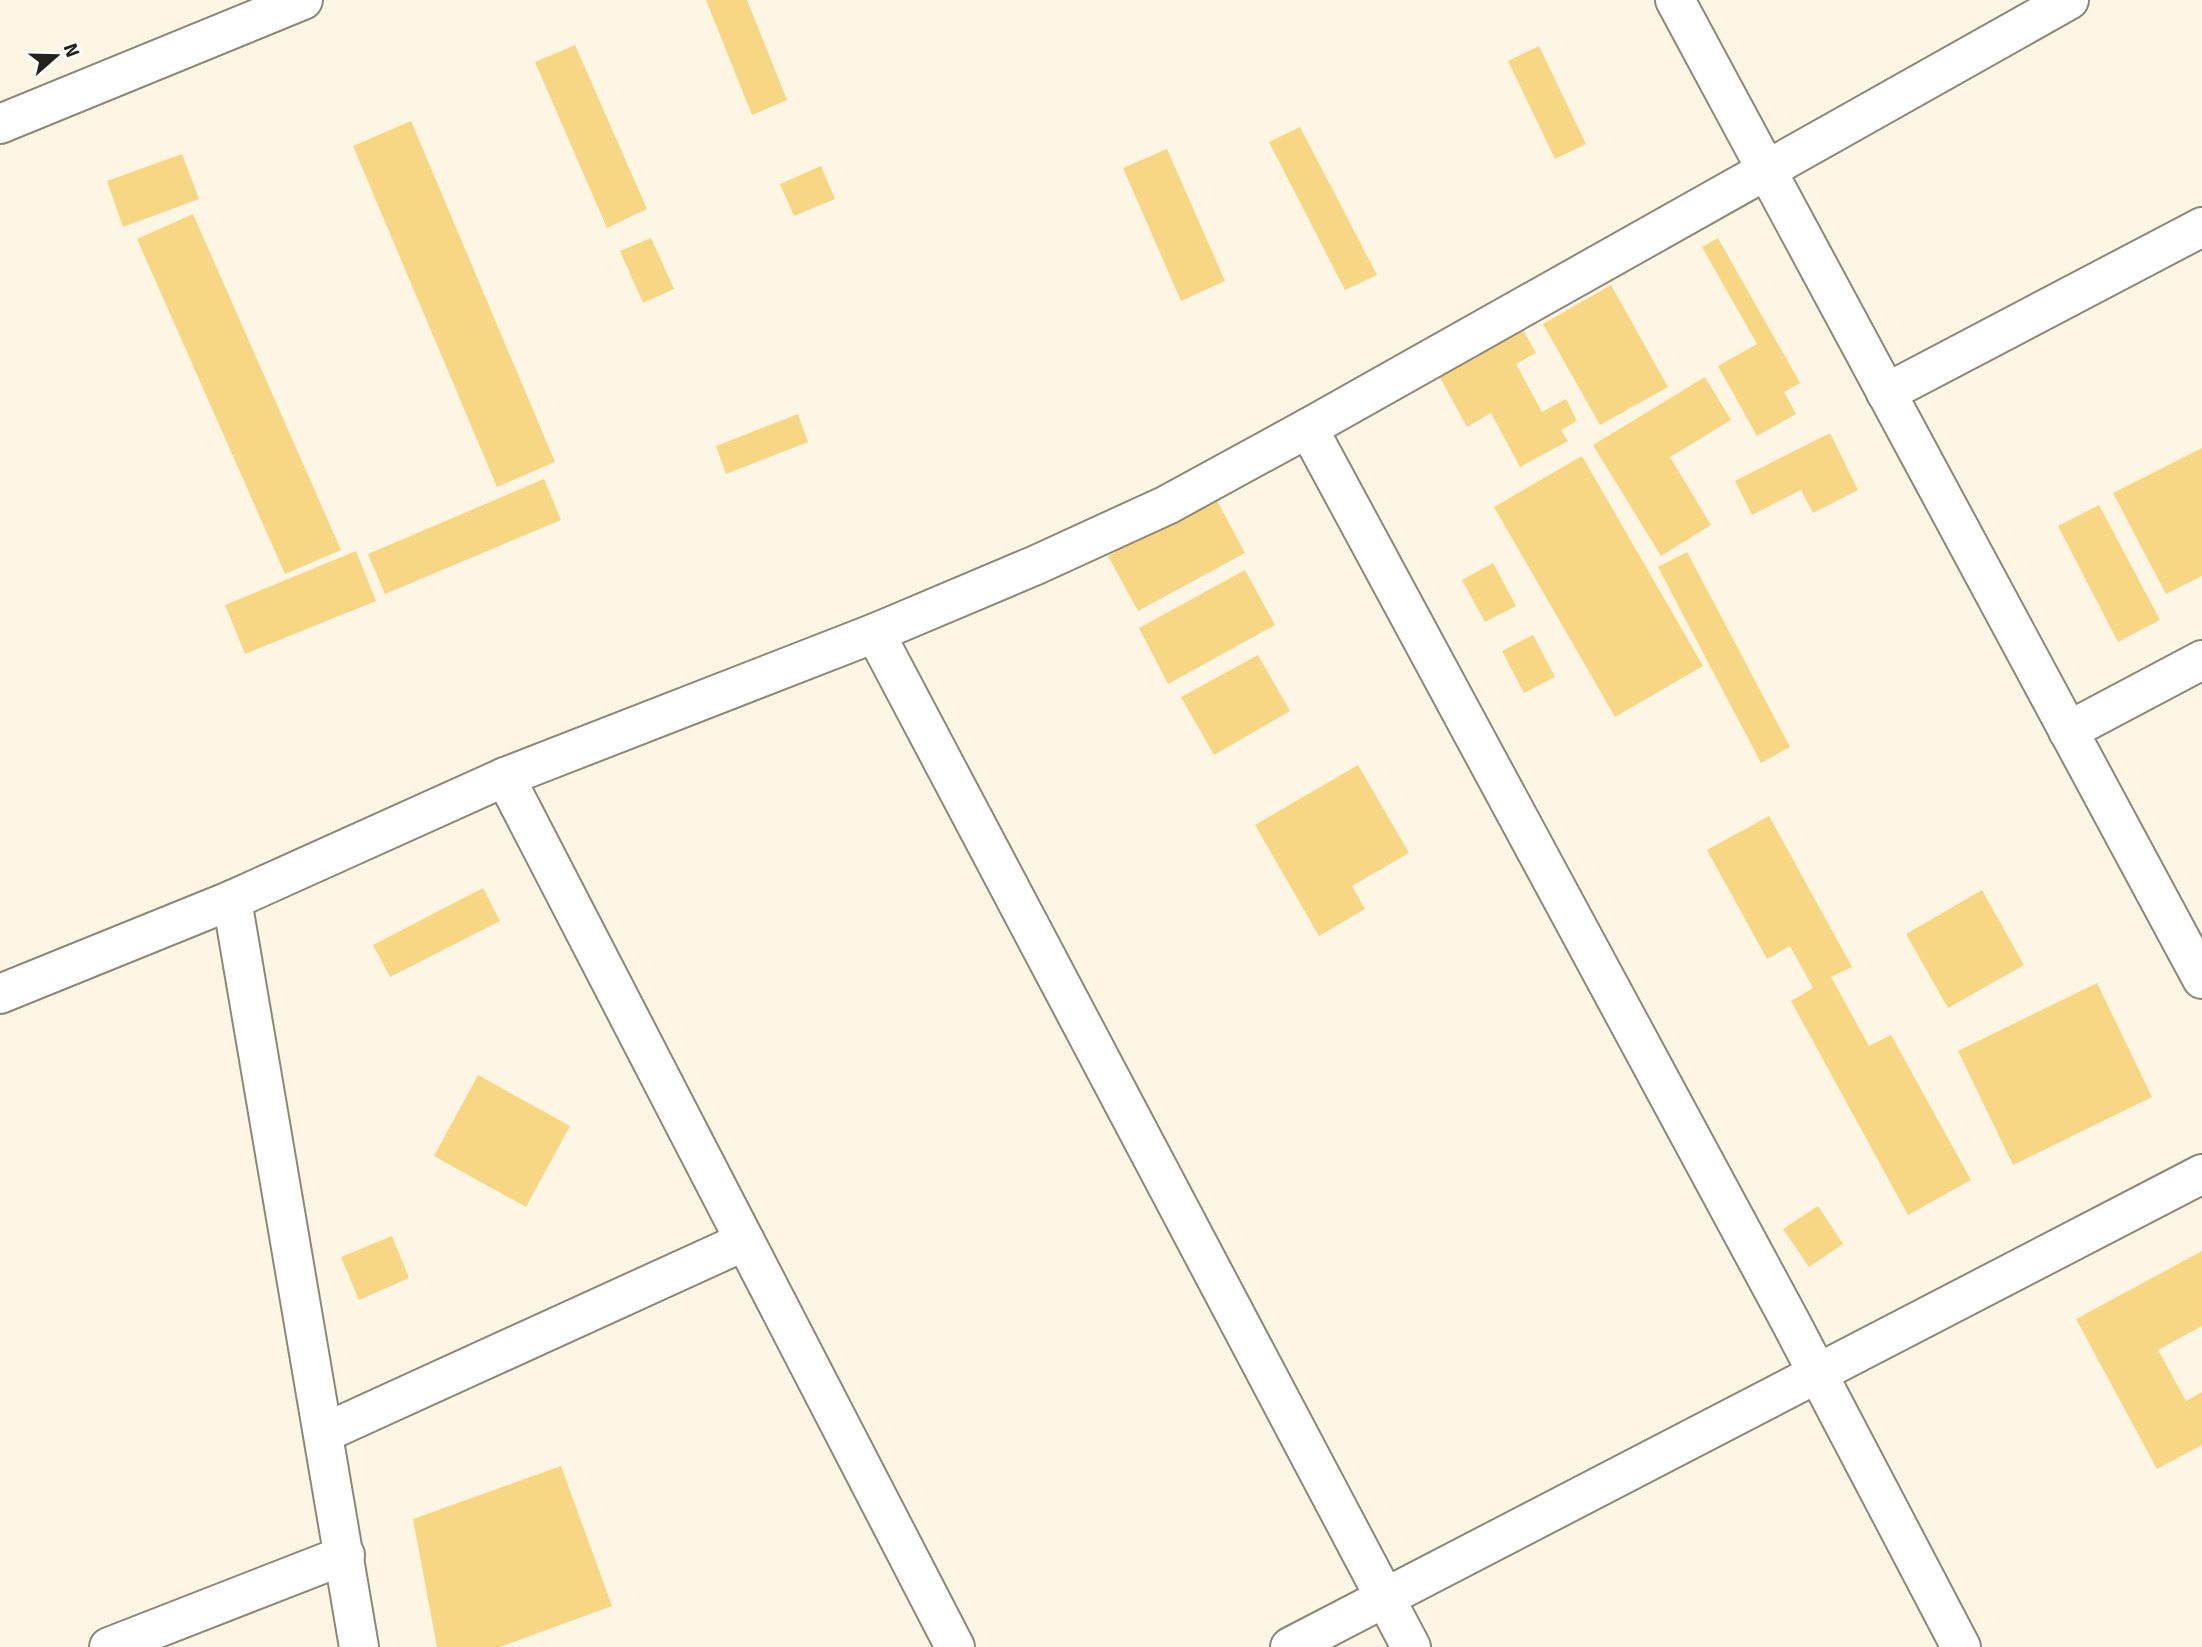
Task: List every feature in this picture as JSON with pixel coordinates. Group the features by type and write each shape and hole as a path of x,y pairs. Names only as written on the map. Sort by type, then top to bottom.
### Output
{"street":[{"path":"0,124 303,0"},
{"path":"1675,0 2202,979"},
{"path":"0,994 232,900 505,777 875,633 1167,505 2069,0"},
{"path":"1886,393 2202,227"},
{"path":"1308,428 1818,1375 1961,1647"},
{"path":"875,633 1411,1647"},
{"path":"2068,731 2202,660"},
{"path":"505,777 955,1647"},
{"path":"232,900 359,1647"},
{"path":"1290,1647 2202,1174"},
{"path":"324,1433 745,1241"},
{"path":"109,1647 345,1555"}],"building":[{"path":"706,0 747,0 787,100 752,115"},
{"path":"575,45 647,209 607,228 535,62"},
{"path":"1539,46 1586,144 1555,159 1508,61"},
{"path":"411,121 555,462 497,487 353,146"},
{"path":"1300,127 1377,275 1345,290 1269,142"},
{"path":"1167,149 1225,281 1181,301 1123,168"},
{"path":"182,154 199,199 123,227 107,181"},
{"path":"821,166 835,199 794,216 780,184"},
{"path":"193,214 341,550 285,574 137,239"},
{"path":"651,238 674,289 643,303 620,251"},
{"path":"1718,238 1800,383 1784,392 1796,414 1757,436 1718,366 1757,344 1702,247"},
{"path":"1611,285 1668,387 1600,425 1543,324"},
{"path":"1521,326 1536,353 1516,364 1542,412 1566,399 1577,421 1561,430 1568,441 1520,467 1491,413 1467,427 1437,372"},
{"path":"1705,377 1731,420 1670,457 1711,525 1661,556 1593,445"},
{"path":"798,414 808,442 726,474 716,446"},
{"path":"1830,433 1858,490 1813,513 1801,490 1752,515 1735,481"},
{"path":"2202,448 2202,576 2166,594 2113,493"},
{"path":"1582,456 1703,666 1615,717 1494,507"},
{"path":"544,479 561,520 385,594 368,554"},
{"path":"1215,497 1245,553 1138,611 1108,556"},
{"path":"2099,505 2160,620 2118,642 2058,526"},
{"path":"356,551 376,601 245,654 225,605"},
{"path":"1687,552 1790,747 1761,763 1658,567"},
{"path":"1493,563 1516,606 1485,622 1462,580"},
{"path":"1245,570 1275,625 1168,684 1139,628"},
{"path":"1533,635 1555,677 1524,693 1502,651"},
{"path":"1258,655 1290,711 1214,755 1181,697"},
{"path":"1358,765 1409,853 1352,886 1365,909 1319,936 1255,825"},
{"path":"1769,816 1852,967 1831,977 1869,1046 1891,1035 1971,1180 1908,1215 1791,1001 1813,988 1790,946 1767,959 1707,850"},
{"path":"483,888 500,921 390,977 373,945"},
{"path":"1982,890 2024,965 1948,1008 1906,934"},
{"path":"2097,983 2152,1097 2013,1165 1958,1051"},
{"path":"478,1075 570,1126 526,1207 434,1156"},
{"path":"1818,1206 1843,1244 1809,1267 1783,1229"},
{"path":"392,1236 409,1278 359,1300 341,1257"},
{"path":"2202,1251 2202,1326 2158,1350 2186,1401 2202,1392 2202,1445 2157,1469 2076,1319"},
{"path":"561,1466 612,1606 500,1647 437,1647 413,1519"}]}
